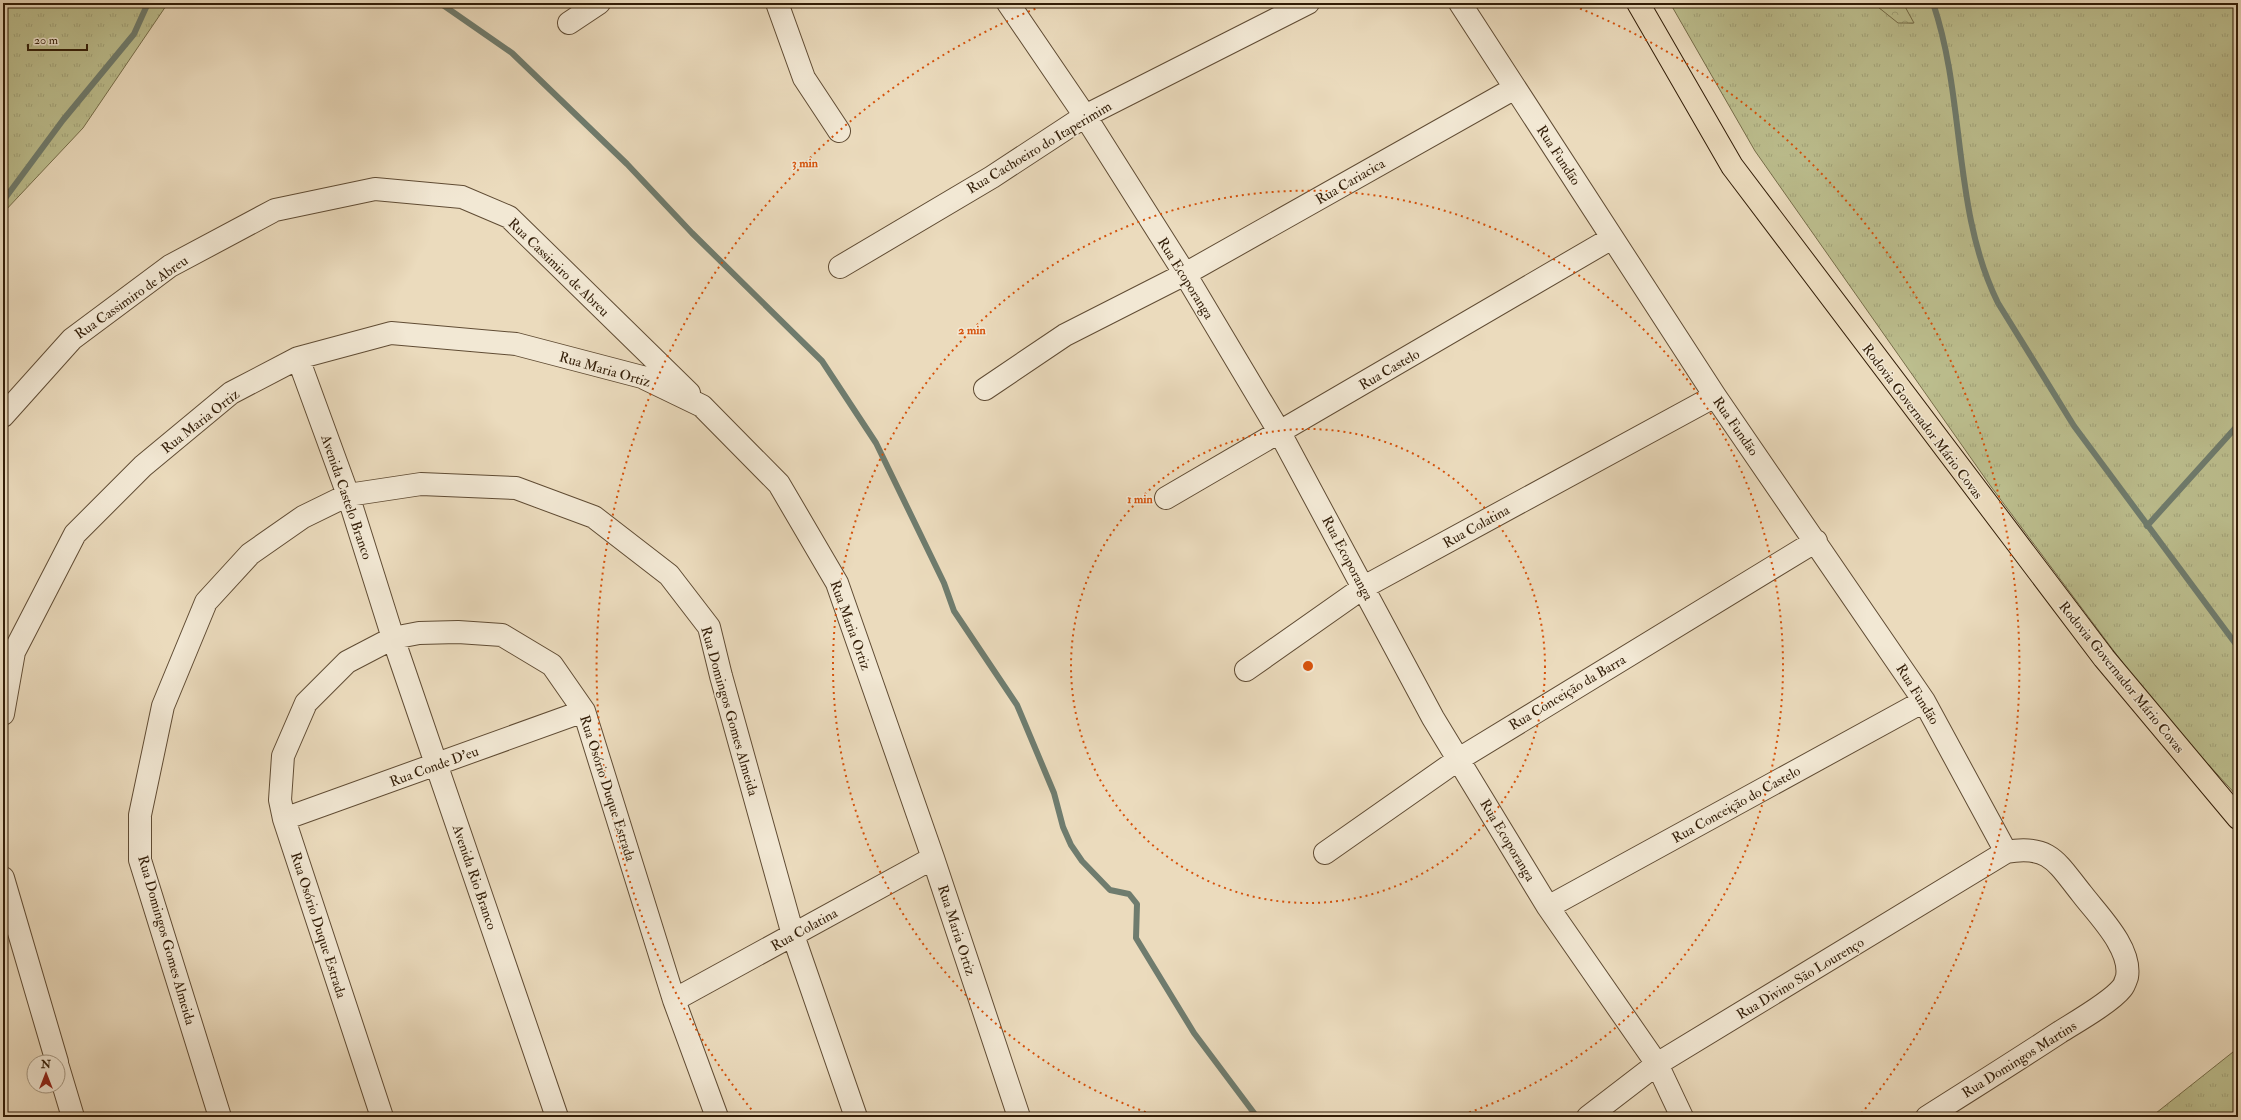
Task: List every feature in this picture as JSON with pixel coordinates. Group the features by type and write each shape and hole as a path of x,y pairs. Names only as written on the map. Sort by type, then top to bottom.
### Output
{"main road":[{"name":"Rodovia Governador Mário Covas","path":"1638,3 1737,173 2104,658 2238,818"}],"street":[{"path":"569,23 599,3"},
{"path":"777,3 804,78 839,131"},
{"name":"Rua Ecoporanga","path":"1008,3 1085,116 1185,274 1280,433 1433,718 1548,907 1657,1064 1682,1117"},
{"name":"Rua Cachoeiro do Itaperimim","path":"840,268 992,176 1085,116 1308,3"},
{"name":"Rua Fundão","path":"1460,3 1714,396 1816,541 1924,701 2012,851"},
{"name":"Rua Cariacica","path":"985,389 1065,335 1185,274 1515,88"},
{"name":"Rua Cassimiro de Abreu","path":"3,416 72,339 170,266 274,210 375,189 462,197 509,217 702,406"},
{"name":"Rua Castelo","path":"1166,498 1280,433 1612,238"},
{"name":"Rua Maria Ortiz","path":"3,714 14,652 75,534 143,466 231,393 298,358 392,333 516,344 642,377 702,406 779,484 837,583 933,858 1019,1117"},
{"name":"Avenida Castelo Branco","path":"298,358 348,495 393,638"},
{"name":"Rua Colatina","path":"1246,670 1364,587 1714,396"},
{"name":"Rua Domingos Gomes Almeida","path":"220,1117 140,860 142,807 163,706 206,602 250,554 303,517 348,495 421,484 516,488 594,517 669,575 709,627 721,676 793,935 856,1117"},
{"name":"Rua Conceição da Barra","path":"1325,853 1459,759 1816,541"},
{"name":"Rua Osório Duque Estrada","path":"382,1117 284,820 280,800 283,756 306,703 347,662 393,638 419,633 458,632 502,635 552,665 584,711 674,1000 717,1117"},
{"name":"Avenida Rio Branco","path":"393,638 557,1117"},
{"name":"Rua Conceição do Castelo","path":"1548,907 1924,701"},
{"name":"Rua Conde D'eu","path":"284,820 584,711"},
{"name":"Rua Domingos Martins","path":"1927,1117 2090,1014 2122,988 2127,978 2124,953 2114,935 2054,859 2030,849 2012,851"},
{"name":"Rua Divino São Lourenço","path":"1588,1117 1657,1064 2012,851"},
{"name":"Rua Colatina","path":"674,1000 933,858"},
{"path":"3,878 55,1054"},
{"path":"66,1094 73,1117"}],"green space":[{"path":"3,3 168,3 83,128 3,213"},
{"path":"1670,3 1873,3 1898,22 1913,23 1903,3 2238,3 2238,797 2155,706 1992,488 1755,151"},
{"path":"1873,3 1903,3 1914,23 1898,23"},
{"path":"2238,1048 2238,1117 2151,1117"}],"waterway":[{"path":"3,201 63,120 134,34 148,3"},
{"path":"440,3 512,53 627,164 692,233 822,361 876,443 944,583 954,611 1017,705 1054,793 1063,827 1071,845 1082,861 1110,890 1129,894 1137,904 1136,938 1194,1033 1257,1117"},
{"path":"1933,3 1951,78 1966,193 1973,231 1983,267 1998,303 2074,426 2238,647"},
{"path":"2147,526 2238,425"}]}
